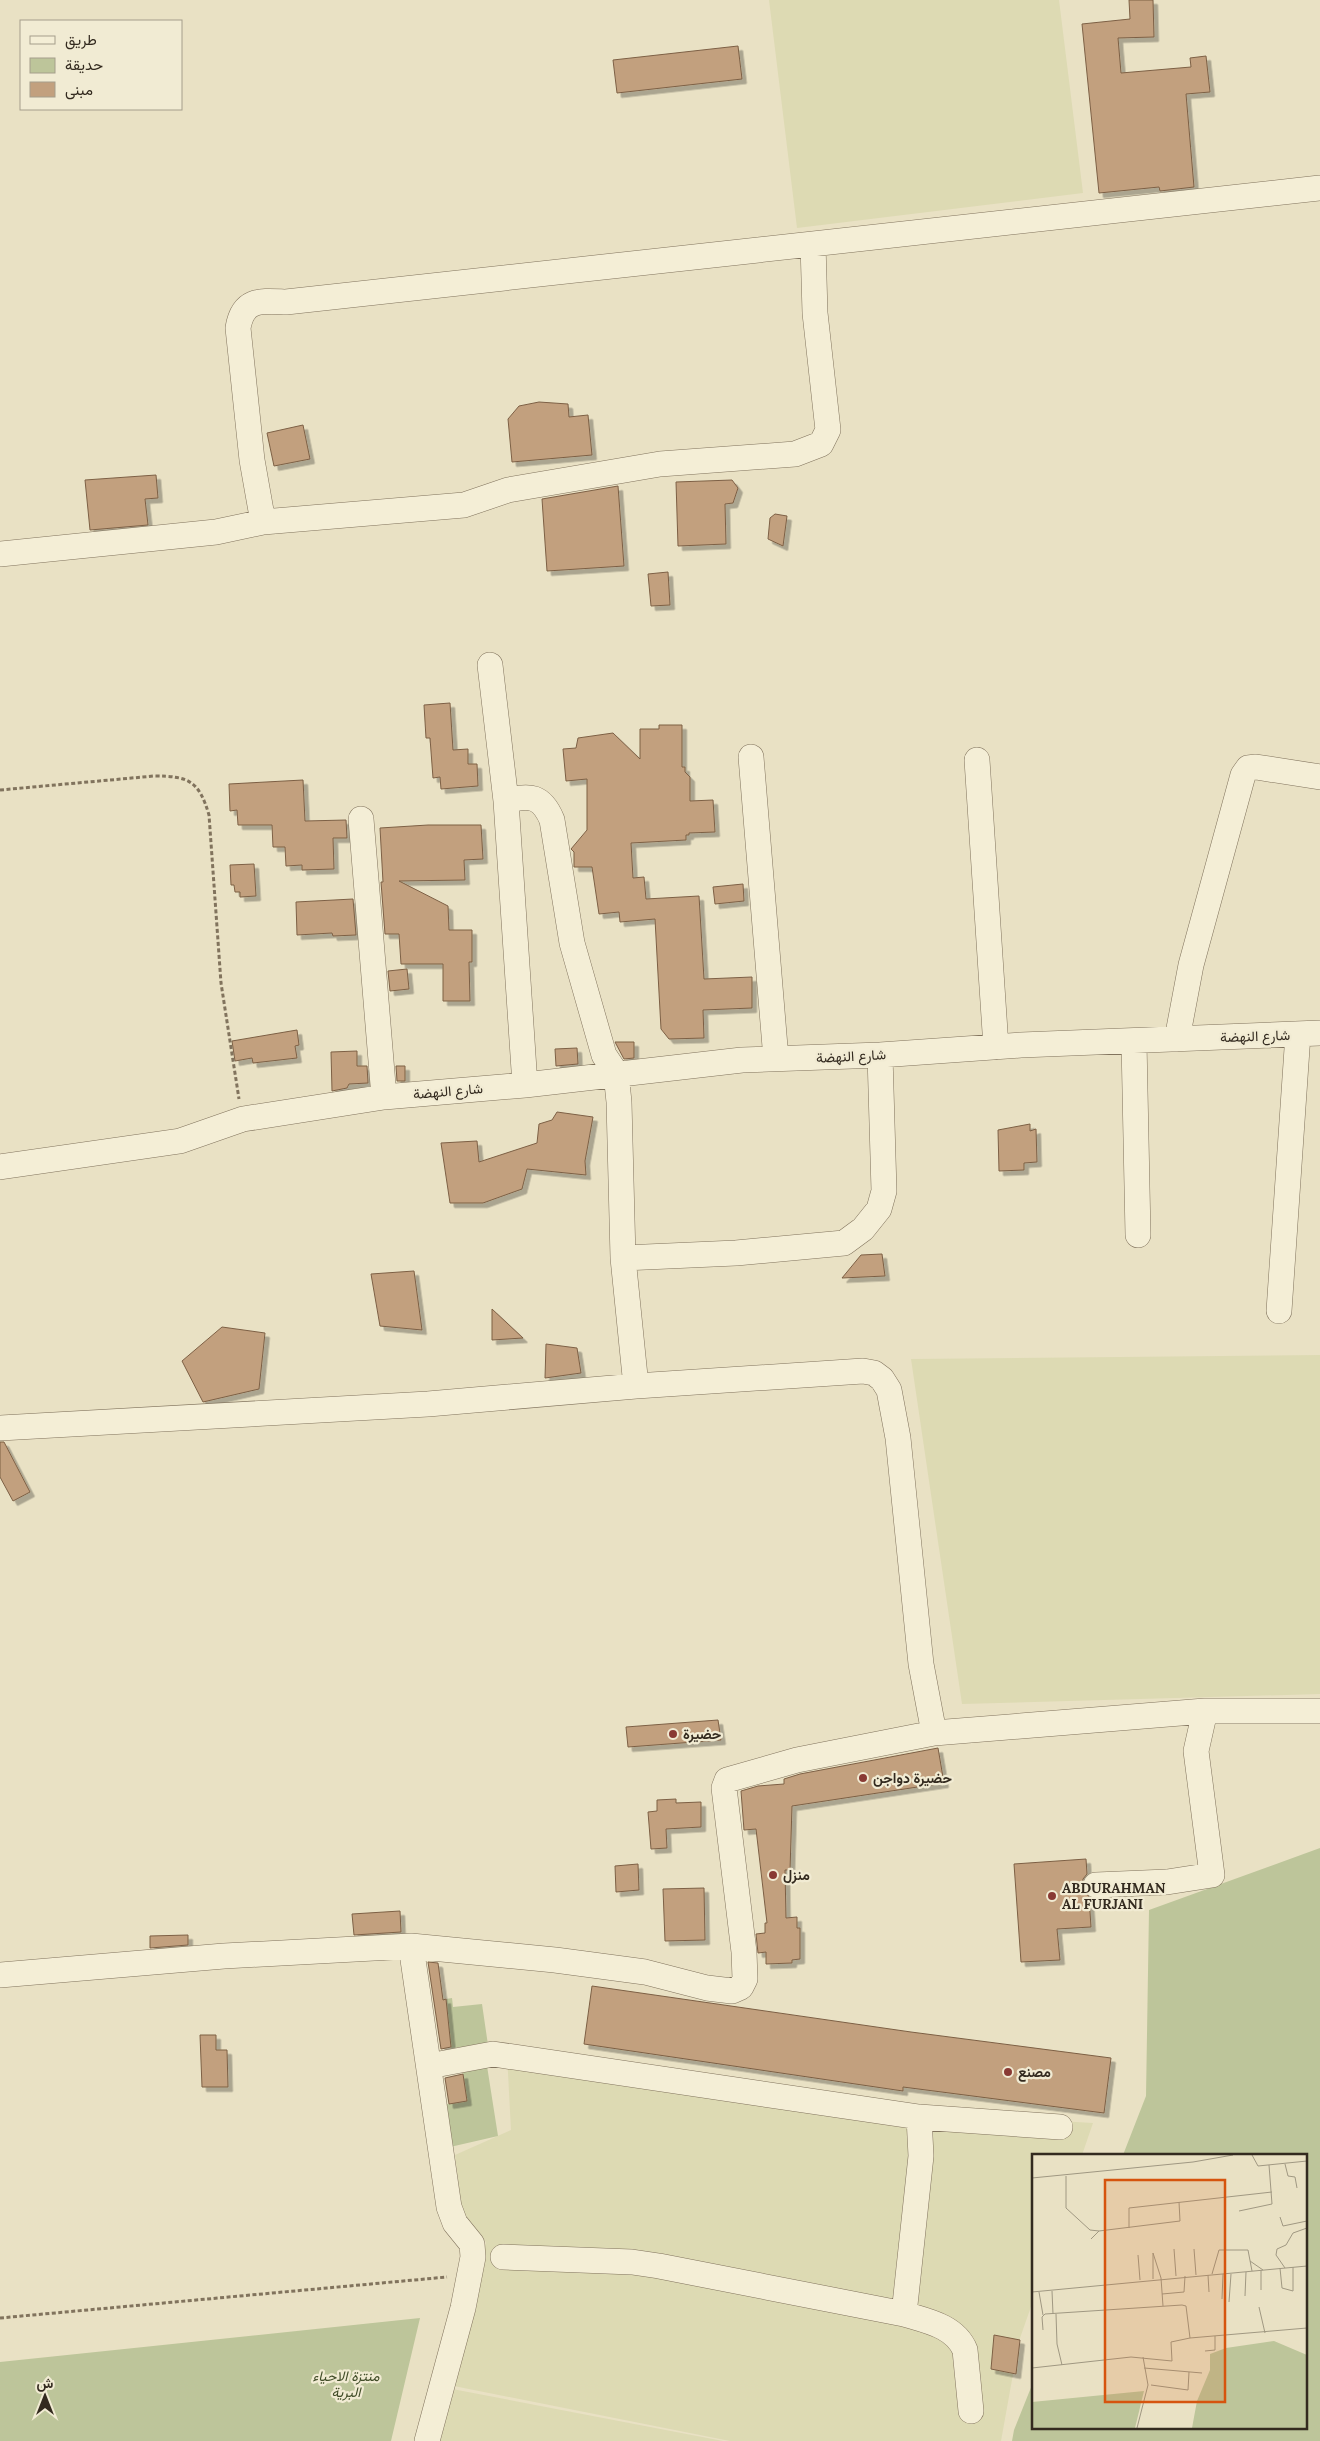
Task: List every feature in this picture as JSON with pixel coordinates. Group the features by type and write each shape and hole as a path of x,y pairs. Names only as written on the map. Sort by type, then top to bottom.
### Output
{"street":[{"path":"262,522 252,460 238,328 240,315 248,306 261,301 286,302 1320,188"},
{"path":"0,554 216,532 262,522 464,505 508,490 660,464 795,454 821,444 828,430 814,312 813,244"},
{"path":"490,665 506,801 525,1085"},
{"path":"751,757 776,1059"},
{"path":"977,760 996,1047"},
{"path":"1177,1038 1191,965 1243,775 1248,768 1256,767 1320,777"},
{"path":"506,801 520,796 534,798 546,806 552,820 572,943 604,1055 616,1074 619,1102 623,1258 636,1386"},
{"path":"360,819 384,1097"},
{"path":"1279,1311 1309,1034"},
{"name":"شارع النهضة","path":"0,1167 180,1141 243,1119 384,1097 525,1085 742,1060 880,1055 996,1047 1134,1042 1177,1038 1309,1034"},
{"path":"1134,1042 1138,1236"},
{"path":"623,1258 736,1253 844,1242 863,1229 879,1209 884,1191 880,1055"},
{"path":"0,1428 428,1404 636,1386 848,1371 868,1372 882,1379 889,1390 898,1438 921,1664 934,1733"},
{"path":"1096,1885 1166,1882 1212,1875 1196,1751 1205,1711"},
{"path":"0,1975 224,1956 411,1946 555,1960 645,1972 707,1988 732,1991 741,1987 745,1979 744,1952 724,1788 727,1780 798,1760 934,1733 1205,1711 1320,1711"},
{"path":"411,1946 450,2207 455,2223 472,2244 473,2257 427,2441"},
{"path":"429,2066 493,2054 919,2117 1060,2128"},
{"path":"904,2314 921,2156 919,2117"},
{"path":"503,2257 632,2262 659,2266 904,2314 931,2322 954,2333 961,2341 965,2350 971,2411"}],"path":[{"path":"0,790 174,776 186,779 198,787 209,815 221,983 243,1119"},
{"path":"0,2318 470,2274"}],"shaded area":[{"path":"769,0 1059,0 1083,193 797,228"},
{"path":"1320,1355 1320,1694 962,1704 911,1359"},
{"path":"507,2054 919,2113 1093,2123 1082,2154 1032,2154 1032,2304 1019,2341 1001,2441 730,2441 449,2385 486,2242 462,2213 455,2155 511,2130"},
{"path":"447,2388 723,2441 433,2441"}],"green space":[{"path":"1320,1848 1320,2441 1012,2441 1014,2430 1032,2385 1032,2428 1308,2428 1308,2154 1123,2154 1146,2096 1149,1910"},
{"path":"452,1998 453,2007 482,2004 488,2045 451,2048 446,1999"},
{"path":"462,2066 487,2066 498,2136 450,2147 441,2105 467,2101"},
{"name":"منتزة الاحياء البرية","path":"420,2318 391,2441 0,2441 0,2362"}],"building":[{"path":"1129,0 1153,0 1154,37 1118,38 1121,73 1191,67 1190,58 1206,56 1210,92 1186,94 1194,187 1160,191 1159,187 1099,193 1082,24 1130,19"},
{"path":"738,46 742,79 617,93 613,60"},
{"path":"539,402 568,404 569,417 588,415 592,455 512,462 508,419 519,406"},
{"path":"303,425 310,459 274,466 267,433"},
{"path":"156,475 158,498 145,499 148,525 90,530 85,480"},
{"path":"732,480 738,488 733,503 725,504 726,544 678,546 676,482"},
{"path":"618,486 624,566 547,571 542,499"},
{"path":"775,514 787,516 783,546 768,539 770,518"},
{"path":"668,572 670,605 651,606 648,574"},
{"path":"450,703 453,750 468,749 468,764 477,764 478,786 441,789 440,777 433,778 430,738 426,738 424,705"},
{"path":"659,725 682,725 682,767 685,767 685,772 690,777 690,801 713,800 715,832 689,833 689,835 686,835 686,840 631,843 633,878 644,877 646,899 699,896 704,979 752,977 752,1008 703,1010 704,1038 669,1039 661,1029 655,919 620,922 619,912 599,914 592,867 574,867 574,852 571,849 587,830 587,779 566,781 563,749 576,748 578,738 613,733 640,759 640,729 659,729"},
{"path":"303,780 305,821 346,820 347,838 333,838 334,869 302,870 302,865 286,866 285,847 273,847 272,825 238,825 237,810 230,811 229,784"},
{"path":"428,825 481,825 483,859 464,860 465,880 399,881 448,906 449,930 472,930 472,962 469,962 470,1001 443,1001 443,964 401,964 399,934 385,934 381,882 383,882 380,828"},
{"path":"254,864 256,896 240,897 240,892 235,892 234,885 231,885 230,865"},
{"path":"743,884 744,901 715,904 713,887"},
{"path":"353,899 356,935 333,936 332,933 297,935 296,902"},
{"path":"407,969 409,989 390,991 388,971"},
{"path":"297,1030 299,1045 295,1046 297,1058 253,1063 252,1058 235,1061 232,1041"},
{"path":"615,1042 634,1042 634,1058 624,1059"},
{"path":"577,1048 578,1064 556,1066 555,1049"},
{"path":"357,1051 357,1066 367,1066 368,1083 349,1084 347,1088 332,1091 331,1052"},
{"path":"396,1066 405,1066 405,1081 397,1081"},
{"path":"557,1112 593,1117 585,1161 586,1175 527,1169 522,1189 483,1203 450,1203 441,1143 477,1141 479,1162 537,1143 539,1124 552,1120"},
{"path":"1030,1124 1030,1131 1036,1129 1037,1162 1024,1163 1024,1170 999,1171 998,1130"},
{"path":"882,1254 885,1276 842,1278 861,1255"},
{"path":"414,1271 422,1330 380,1326 371,1274"},
{"path":"492,1309 523,1338 492,1340"},
{"path":"222,1327 265,1333 259,1389 203,1402 182,1361"},
{"path":"546,1344 577,1348 581,1373 545,1378"},
{"path":"0,1442 4,1442 30,1492 13,1501 0,1477"},
{"name":"حضيرة","path":"718,1720 721,1740 628,1747 626,1727"},
{"path":"938,1748 944,1783 792,1806 790,1870 785,1870 786,1918 797,1917 797,1928 800,1928 800,1959 792,1960 792,1963 766,1964 766,1952 758,1953 756,1934 765,1933 765,1923 767,1923 756,1829 744,1830 741,1791 758,1786 784,1784 784,1779 800,1774"},
{"path":"676,1799 676,1803 701,1802 701,1827 666,1829 667,1848 651,1849 648,1812 657,1811 657,1800"},
{"name":"ABDURAHMAN AL FURJANI","path":"1086,1859 1087,1874 1083,1879 1082,1886 1089,1897 1091,1927 1057,1929 1060,1960 1021,1962 1014,1864"},
{"path":"638,1864 639,1890 616,1892 615,1866"},
{"path":"704,1888 705,1940 665,1941 663,1889"},
{"path":"400,1911 401,1932 354,1935 352,1914"},
{"path":"188,1935 188,1945 150,1948 150,1936"},
{"path":"428,1962 438,1963 443,2000 446,1999 451,2047 441,2049"},
{"path":"592,1986 911,2032 1111,2058 1104,2113 903,2087 903,2091 584,2044"},
{"path":"200,2035 216,2035 216,2050 227,2050 228,2087 202,2087"},
{"path":"463,2074 467,2101 449,2104 445,2078"},
{"path":"994,2335 1020,2340 1016,2374 991,2369"}],"place":[{"name":"حضيرة","path":"673,1734"},
{"name":"حضيرة دواجن","path":"863,1778"},
{"name":"منزل","path":"773,1875"},
{"name":"ABDURAHMAN AL FURJANI","path":"1052,1896"},
{"name":"مصنع","path":"1008,2072"}]}
